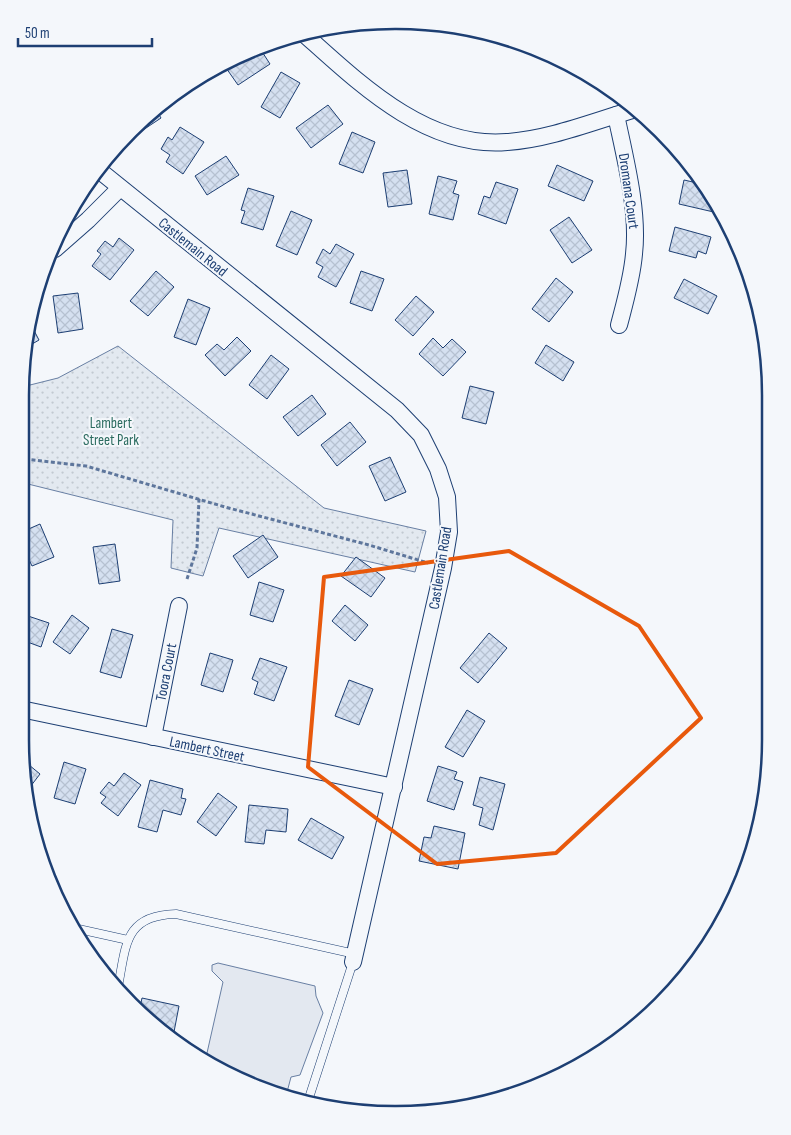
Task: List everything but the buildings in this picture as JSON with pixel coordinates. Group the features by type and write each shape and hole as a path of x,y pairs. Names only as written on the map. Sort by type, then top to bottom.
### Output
{"street":[{"path":"310,39 386,102 444,134 463,139 504,143 524,140 627,112"},
{"name":"Dromana Court","path":"616,115 635,221 631,276 619,325"},
{"name":"Castlemain Road","path":"104,174 397,410 421,434 438,469 447,497 449,532 443,568 354,958"},
{"path":"63,242 120,188"},
{"name":"Toora Court","path":"153,737 179,606"},
{"name":"Lambert Street","path":"29,711 394,787"}],"lane":[{"path":"119,980 128,940 135,928 146,919 159,914 176,914 354,958 310,1096"},
{"path":"82,930 128,940"}],"path":[{"path":"29,459 86,466 431,564"},
{"path":"187,579 197,548 199,499"}],"highlighted area":[{"path":"509,551 639,626 701,718 556,853 437,864 308,767 324,577"}],"green space":[{"name":"Lambert Street Park","path":"118,346 324,508 426,531 415,572 219,528 203,576 171,568 173,520 29,484 29,385 58,378"}],"shaded area":[{"path":"218,963 315,986 316,996 323,1013 300,1075 291,1077 288,1090 233,1068 207,1053 223,982 212,971 212,965"}]}
